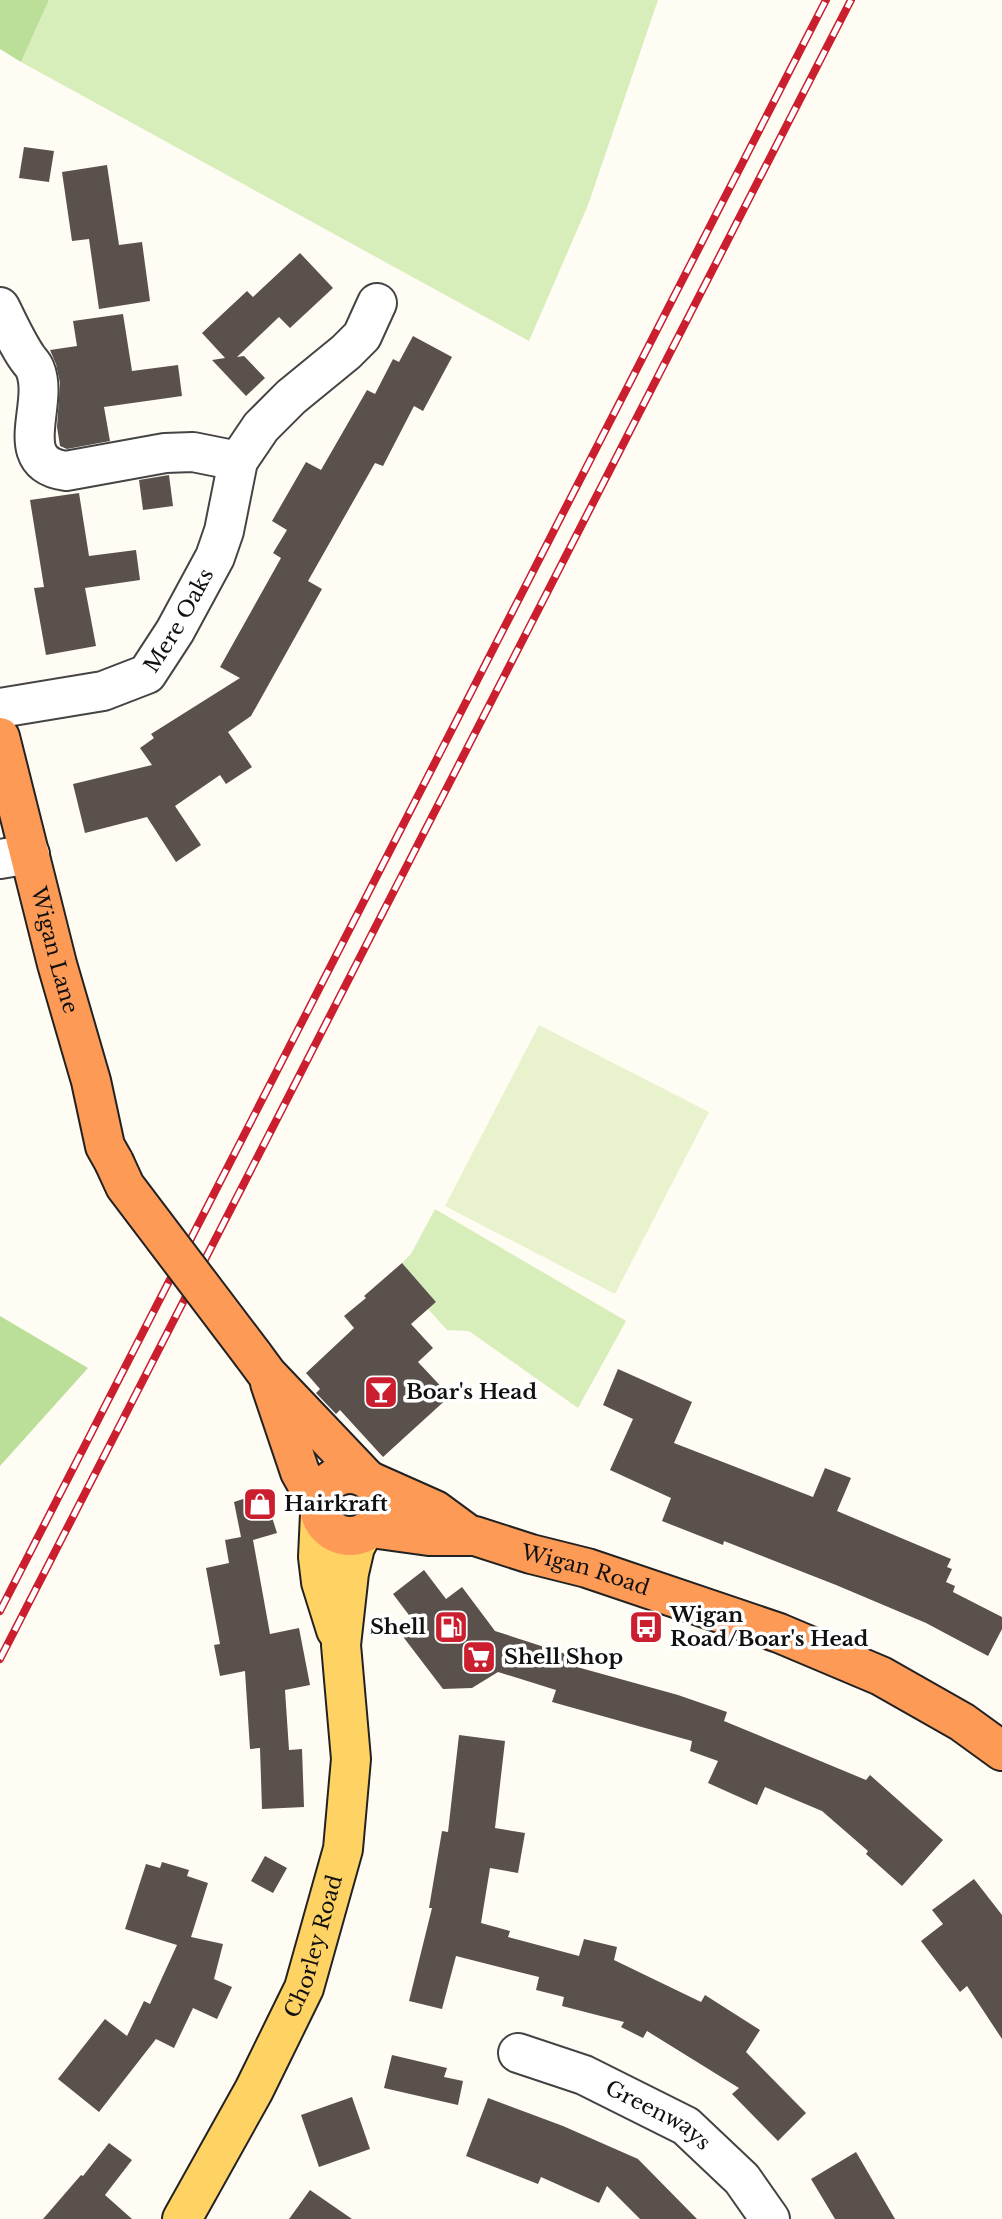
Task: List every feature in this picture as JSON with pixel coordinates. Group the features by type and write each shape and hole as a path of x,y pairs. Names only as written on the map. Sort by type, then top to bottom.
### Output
{"highway":[{"name":"Wigan Lane","path":"0,737 15,856 57,964 91,1081 105,1146 114,1162"},
{"name":"Wigan Road","path":"114,1162 125,1186 260,1365 368,1479 435,1510 470,1535"},
{"name":"Wigan Road","path":"260,1365 300,1472 319,1509"},
{"path":"354,1474 368,1479 378,1491 381,1511 366,1531 352,1536 341,1535 324,1523 319,1509 321,1493 334,1478 354,1474"},
{"name":"Wigan Road","path":"366,1531 429,1536 470,1535 587,1568 779,1633 881,1676 962,1722 1002,1751"}],"main road":[{"name":"Chorley Road","path":"319,1509 318,1557 321,1582 341,1645"},
{"name":"Chorley Road","path":"182,2219 254,2090 304,1988 344,1849 351,1759 341,1645 351,1560 366,1531"}],"street":[{"name":"Mere Oaks","path":"0,708 103,691 147,674 175,631 215,557 224,531 239,461 261,426 362,336 377,303"},
{"path":"0,307 27,358 35,367 39,394 35,437 37,454 42,464 66,471 165,453 193,452 239,461"},
{"name":"Greenways","path":"518,2053 584,2075 686,2126 742,2179 770,2219"}],"green space":[{"path":"0,0 49,0 21,62 0,49"},
{"path":"49,0 658,0 588,205 529,341 21,62"},
{"path":"539,1025 709,1112 615,1294 445,1206"},
{"path":"435,1209 626,1321 578,1408 469,1331 447,1330 428,1309 436,1302 402,1263 411,1254"},
{"path":"0,1316 88,1368 0,1466"}],"building":[{"path":"24,147 54,151 49,182 19,178"},
{"path":"107,165 119,245 142,242 150,301 99,309 89,239 72,241 62,172"},
{"path":"300,253 333,288 290,328 279,317 237,357 244,356 265,378 246,396 212,360 225,358 202,333 247,291 253,297"},
{"path":"123,314 132,371 178,365 182,396 104,407 110,441 67,449 60,446 57,427 60,383 50,350 77,346 73,321"},
{"path":"413,336 452,357 423,411 414,406 383,466 375,463 308,581 322,589 251,716 228,732 252,767 226,784 220,775 175,806 201,845 176,862 147,817 85,833 73,784 152,765 140,748 154,738 151,734 240,678 220,667 281,558 273,553 287,530 272,521 306,462 321,470 367,390 375,394 393,359 399,362"},
{"path":"169,475 173,506 143,510 139,480"},
{"path":"79,493 89,556 136,550 140,580 85,588 96,646 46,655 34,588 44,587 30,500"},
{"name":"Boar's Head","path":"402,1263 436,1302 411,1324 433,1348 418,1362 450,1396 383,1457 340,1410 336,1414 316,1393 320,1389 306,1373 354,1328 344,1316"},
{"path":"618,1369 692,1402 674,1443 813,1497 825,1468 851,1478 837,1511 951,1559 947,1567 952,1569 946,1582 955,1586 953,1592 1002,1617 1002,1629 988,1656 926,1623 836,1585 724,1541 723,1545 662,1521 671,1498 610,1470 633,1419 603,1405"},
{"path":"264,1492 277,1533 253,1540 270,1634 299,1628 310,1685 285,1690 289,1750 302,1749 304,1807 262,1809 260,1748 250,1749 245,1671 220,1676 214,1645 220,1644 206,1568 229,1563 225,1540 241,1537 234,1502"},
{"path":"424,1570 446,1599 462,1587 495,1631 569,1655 567,1661 578,1665 577,1667 678,1695 727,1712 724,1721 866,1780 870,1775 943,1840 902,1886 866,1854 868,1851 822,1811 765,1787 757,1805 708,1783 718,1761 690,1751 692,1741 552,1702 556,1690 498,1672 472,1688 443,1689 401,1634 415,1623 393,1594"},
{"path":"459,1735 505,1741 495,1828 525,1833 518,1873 490,1868 481,1923 510,1931 508,1937 579,1956 584,1939 617,1947 614,1960 701,2002 705,1995 760,2030 746,2052 806,2113 778,2141 732,2094 739,2088 647,2031 643,2038 621,2027 624,2022 562,2006 564,1997 536,1990 539,1977 456,1956 442,2009 409,2001 432,1908 429,1908 442,1831 448,1832"},
{"path":"265,1856 287,1868 273,1893 251,1881"},
{"path":"162,1862 189,1870 187,1876 208,1883 191,1937 223,1944 214,1979 232,1987 217,2019 193,2008 174,2048 156,2039 99,2112 58,2079 105,2019 127,2036 144,2001 150,2004 177,1945 125,1929 146,1864 160,1868"},
{"path":"974,1879 1002,1915 1002,2039 967,1986 960,1992 921,1941 943,1924 932,1910"},
{"path":"392,2055 447,2068 444,2077 463,2081 458,2105 384,2088"},
{"path":"352,2097 370,2149 319,2167 301,2115"},
{"path":"488,2098 563,2126 638,2159 697,2219 640,2219 607,2186 599,2203 541,2177 538,2184 466,2156"},
{"path":"109,2143 132,2160 105,2195 132,2219 43,2219 81,2175 83,2176"},
{"path":"856,2152 895,2219 835,2219 811,2179"},
{"path":"310,2190 352,2219 289,2219"}],"railway":[{"path":"0,1611 826,0"},
{"path":"0,1659 851,0"}],"place":[{"name":"Boar's Head","path":"381,1392"},
{"name":"Hairkraft","path":"260,1504"},
{"name":"Shell","path":"451,1627"},
{"name":"Wigan Road/Boar's Head","path":"646,1627"},
{"name":"Shell Shop","path":"479,1657"}]}
